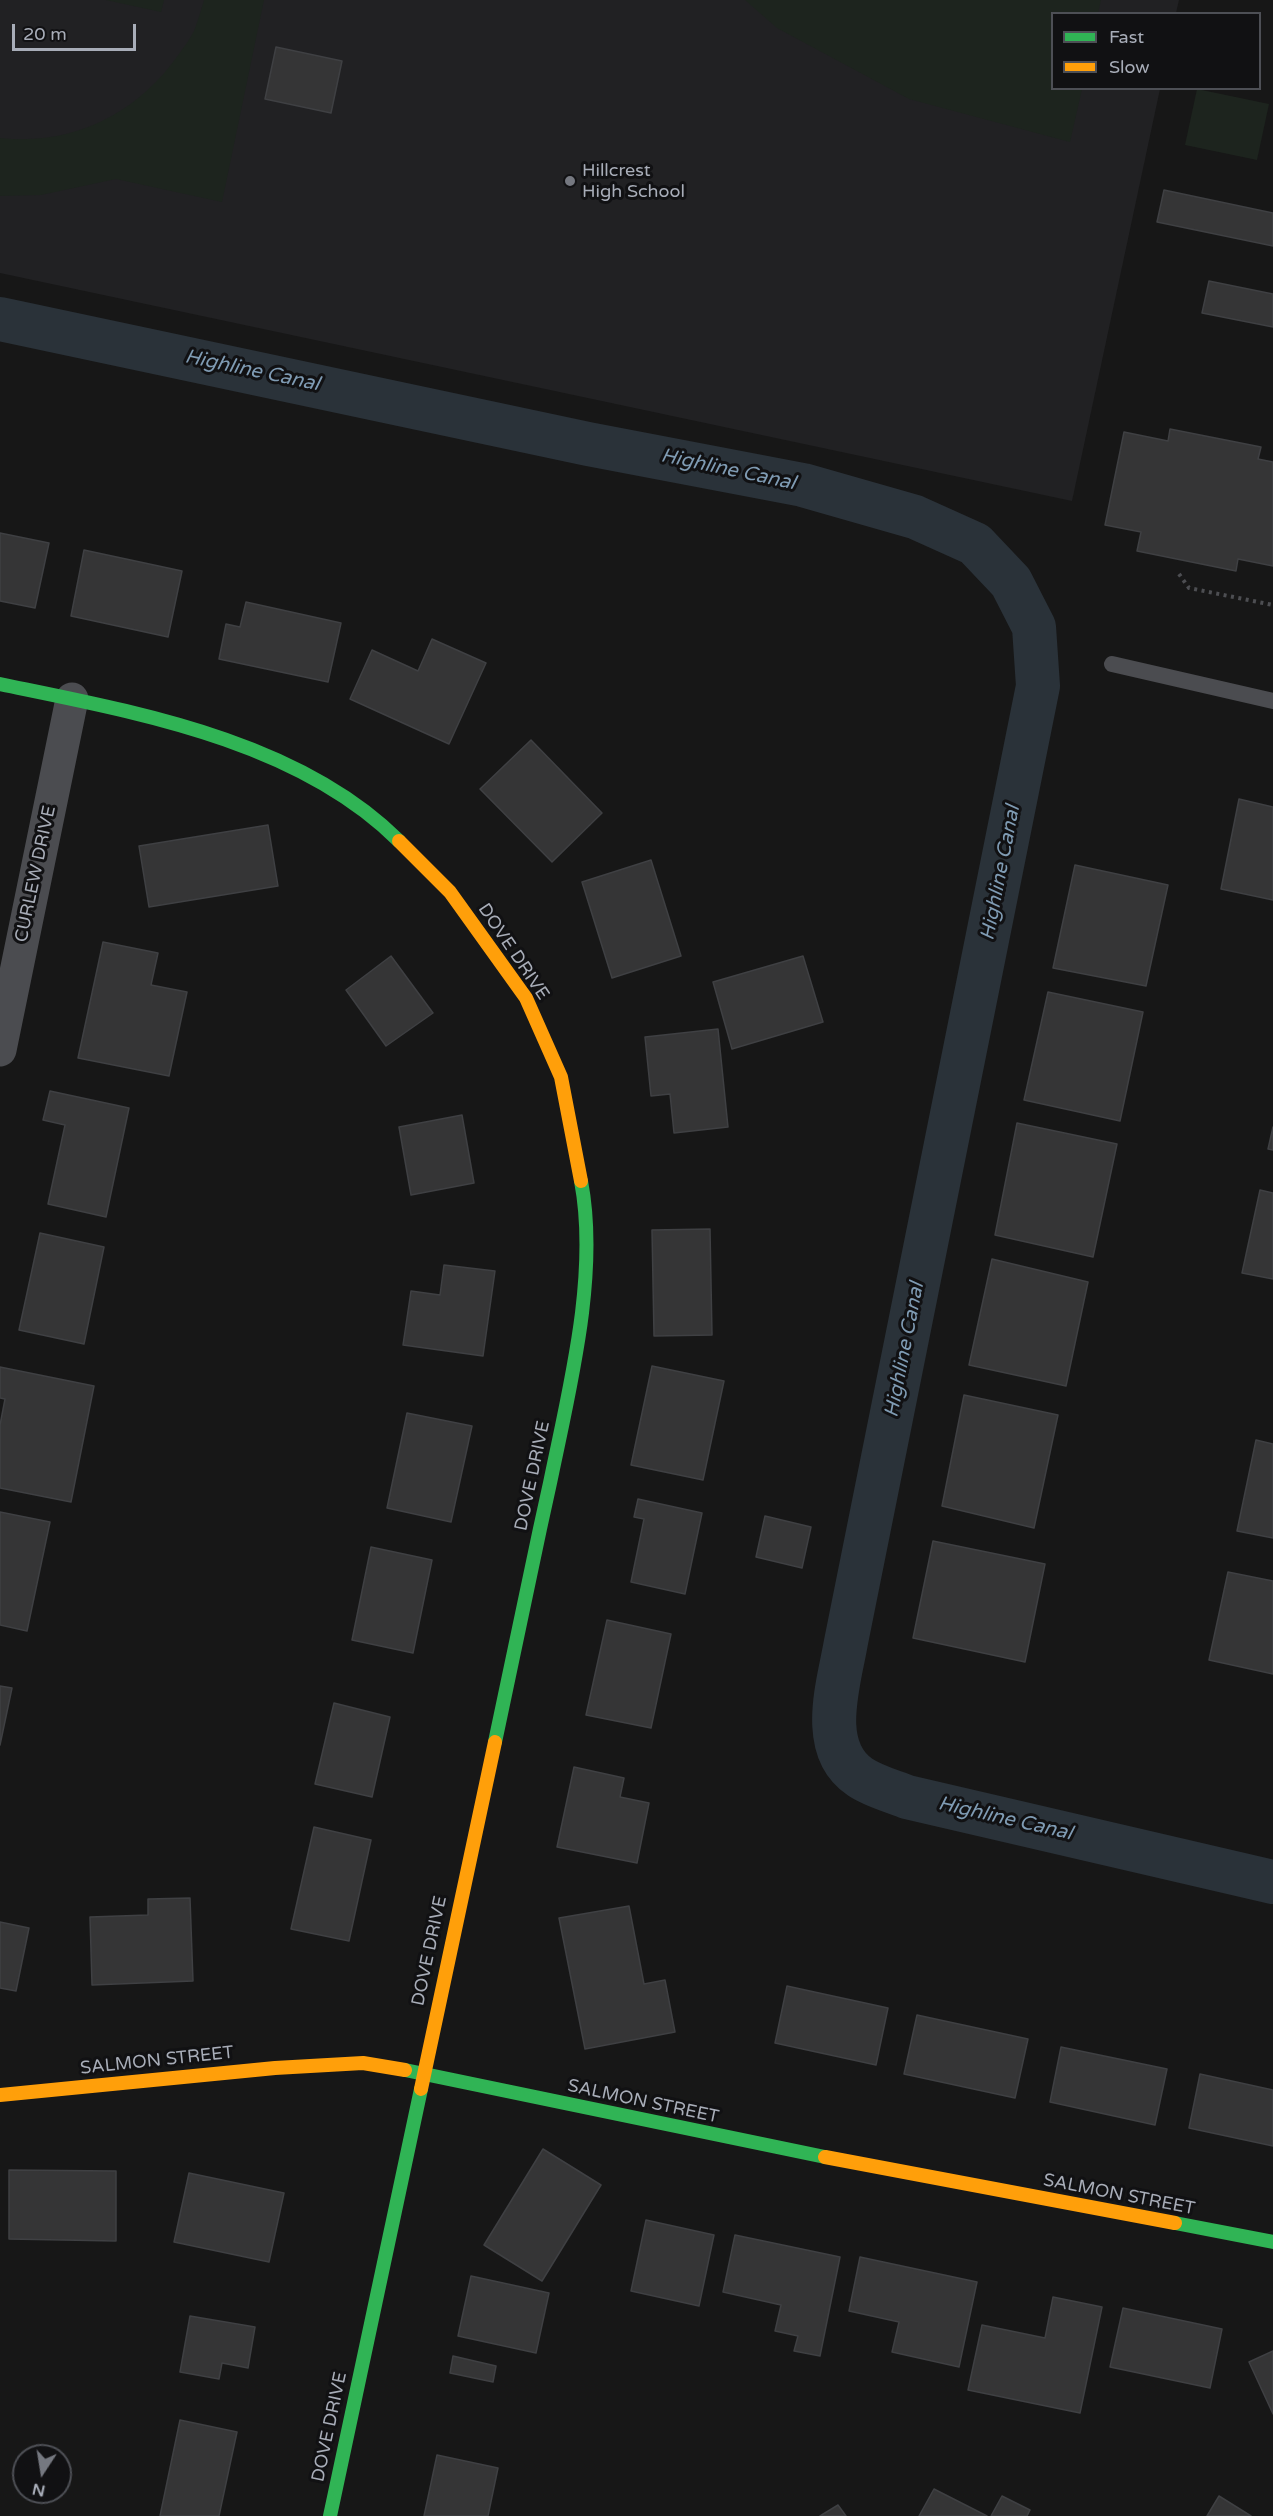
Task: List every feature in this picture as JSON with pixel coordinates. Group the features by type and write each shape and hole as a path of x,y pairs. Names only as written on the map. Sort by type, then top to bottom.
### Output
{"street":[{"name":"DOVE DRIVE","path":"0,684 72,699 231,740 311,777 374,816 457,902 526,998 561,1077 585,1203 586,1278 565,1411 422,2073 330,2516"},
{"name":"CURLEW DRIVE","path":"0,1050 72,699"},
{"name":"SALMON STREET","path":"0,2095 274,2068 363,2063 422,2073 694,2132 1273,2242"}],"lane":[{"path":"1112,664 1273,700"}],"path":[{"path":"1179,574 1189,588 1273,605"}],"shaded area":[{"name":"Hillcrest High School","path":"0,0 1179,0 1176,12 1051,12 1051,90 1160,90 1072,501 0,273"},
{"path":"106,0 164,0 161,12"},
{"path":"204,0 264,0 222,202 116,179 41,195 0,196 0,138 53,137 101,122 123,109 144,94 179,54 194,31"},
{"path":"745,0 1101,0 1098,12 1051,12 1051,90 1082,90 1070,142 909,99 777,28"},
{"path":"1197,90 1269,104 1257,160 1185,145"}],"building":[{"path":"276,47 342,61 331,113 265,99"},
{"path":"1164,190 1273,213 1273,246 1157,222"},
{"path":"1209,281 1273,294 1273,327 1202,313"},
{"path":"1170,429 1261,447 1258,459 1273,462 1273,566 1238,559 1236,571 1137,551 1141,532 1105,525 1124,432 1168,441"},
{"path":"0,533 49,543 35,608 0,601"},
{"path":"84,550 182,571 168,637 71,616"},
{"path":"246,602 341,623 328,682 219,659 226,624 240,627"},
{"path":"432,639 486,663 449,744 350,699 372,650 418,671"},
{"path":"531,740 602,813 552,862 480,789"},
{"path":"1239,799 1273,807 1273,900 1221,889"},
{"path":"268,825 278,886 149,907 139,846"},
{"path":"651,860 681,956 612,978 582,882"},
{"path":"1075,865 1168,885 1146,986 1053,968"},
{"path":"103,942 158,953 151,985 187,992 169,1076 78,1058"},
{"path":"391,956 433,1013 386,1046 346,990"},
{"path":"803,956 823,1022 732,1049 713,982"},
{"path":"1048,992 1143,1012 1120,1121 1024,1100"},
{"path":"718,1029 728,1127 674,1133 670,1094 651,1096 645,1037"},
{"path":"50,1091 129,1108 106,1217 48,1204 65,1125 43,1120"},
{"path":"462,1115 474,1183 411,1195 399,1127"},
{"path":"1017,1123 1117,1144 1093,1257 995,1235"},
{"path":"1273,1127 1273,1150 1268,1149"},
{"path":"1260,1190 1273,1193 1273,1279 1242,1273"},
{"path":"710,1229 712,1335 654,1336 652,1230"},
{"path":"40,1233 104,1247 84,1344 19,1330"},
{"path":"992,1259 1088,1282 1066,1386 969,1365"},
{"path":"444,1265 495,1271 483,1356 403,1345 411,1291 440,1295"},
{"path":"652,1366 724,1381 703,1480 631,1465"},
{"path":"0,1367 94,1386 71,1502 0,1488 0,1425 5,1399 0,1398"},
{"path":"964,1395 1058,1415 1034,1528 942,1506"},
{"path":"407,1413 472,1426 451,1522 387,1508"},
{"path":"1256,1440 1273,1444 1273,1538 1237,1531"},
{"path":"638,1499 702,1513 685,1594 631,1582 644,1519 634,1517"},
{"path":"0,1512 50,1522 27,1631 0,1625"},
{"path":"765,1516 811,1527 802,1568 756,1557"},
{"path":"933,1541 1045,1564 1025,1662 913,1638"},
{"path":"371,1547 432,1560 413,1653 352,1640"},
{"path":"1228,1572 1273,1581 1273,1674 1209,1660"},
{"path":"607,1620 671,1634 651,1728 586,1715"},
{"path":"0,1686 12,1688 0,1745"},
{"path":"334,1703 390,1717 372,1797 315,1784"},
{"path":"574,1767 624,1778 620,1797 649,1803 637,1863 557,1847"},
{"path":"314,1827 371,1840 349,1941 291,1929"},
{"path":"190,1898 193,1981 92,1985 90,1917 148,1915 148,1899"},
{"path":"629,1906 644,1984 665,1980 675,2032 585,2049 559,1918"},
{"path":"0,1922 29,1928 16,1991 0,1988"},
{"path":"787,1986 888,2008 876,2065 775,2043"},
{"path":"917,2015 1028,2039 1015,2098 904,2074"},
{"path":"1061,2047 1167,2069 1155,2125 1050,2102"},
{"path":"1200,2074 1273,2090 1273,2146 1189,2128"},
{"path":"543,2149 601,2185 542,2281 484,2245"},
{"path":"9,2170 116,2171 116,2241 9,2239"},
{"path":"189,2173 284,2193 269,2262 174,2242"},
{"path":"646,2220 714,2235 699,2306 631,2291"},
{"path":"735,2235 840,2257 820,2356 794,2351 798,2336 775,2331 781,2305 723,2292"},
{"path":"860,2257 977,2282 959,2367 892,2352 899,2322 849,2311"},
{"path":"471,2276 549,2293 536,2353 458,2336"},
{"path":"1053,2297 1102,2307 1080,2413 968,2390 982,2325 1045,2338"},
{"path":"1123,2308 1222,2329 1210,2388 1110,2367"},
{"path":"190,2316 255,2327 248,2368 222,2363 219,2379 180,2372"},
{"path":"1273,2351 1273,2414 1249,2362"},
{"path":"453,2356 496,2366 493,2382 450,2373"},
{"path":"180,2420 237,2432 219,2516 160,2516"},
{"path":"437,2455 498,2468 488,2516 424,2516"},
{"path":"934,2489 987,2516 919,2516"},
{"path":"1002,2496 1030,2510 1027,2516 991,2516"},
{"path":"1219,2496 1251,2516 1207,2516"},
{"path":"838,2505 846,2516 820,2516"}],"waterway":[{"name":"Highline Canal","path":"0,319 588,444 803,485 915,517 975,544 1011,582 1034,627 1038,686 839,1676 834,1714 835,1732 839,1749 847,1765 860,1777 907,1797 1273,1882"}],"traffic: fast":[{"path":"0,684 159,719 264,754 313,778 358,806 399,841"},
{"path":"495,1742 573,1371 579,1332 586,1255 586,1217 581,1181"},
{"path":"405,2070 825,2157"},
{"path":"330,2516 421,2089"},
{"path":"1175,2223 1273,2242"}],"traffic: slow":[{"path":"399,841 450,892 526,998 561,1077 581,1181"},
{"path":"421,2089 495,1742"},
{"path":"0,2095 275,2068 363,2063 405,2070"},
{"path":"825,2157 1175,2223"}],"place":[{"name":"Hillcrest High School","path":"570,181"}]}
